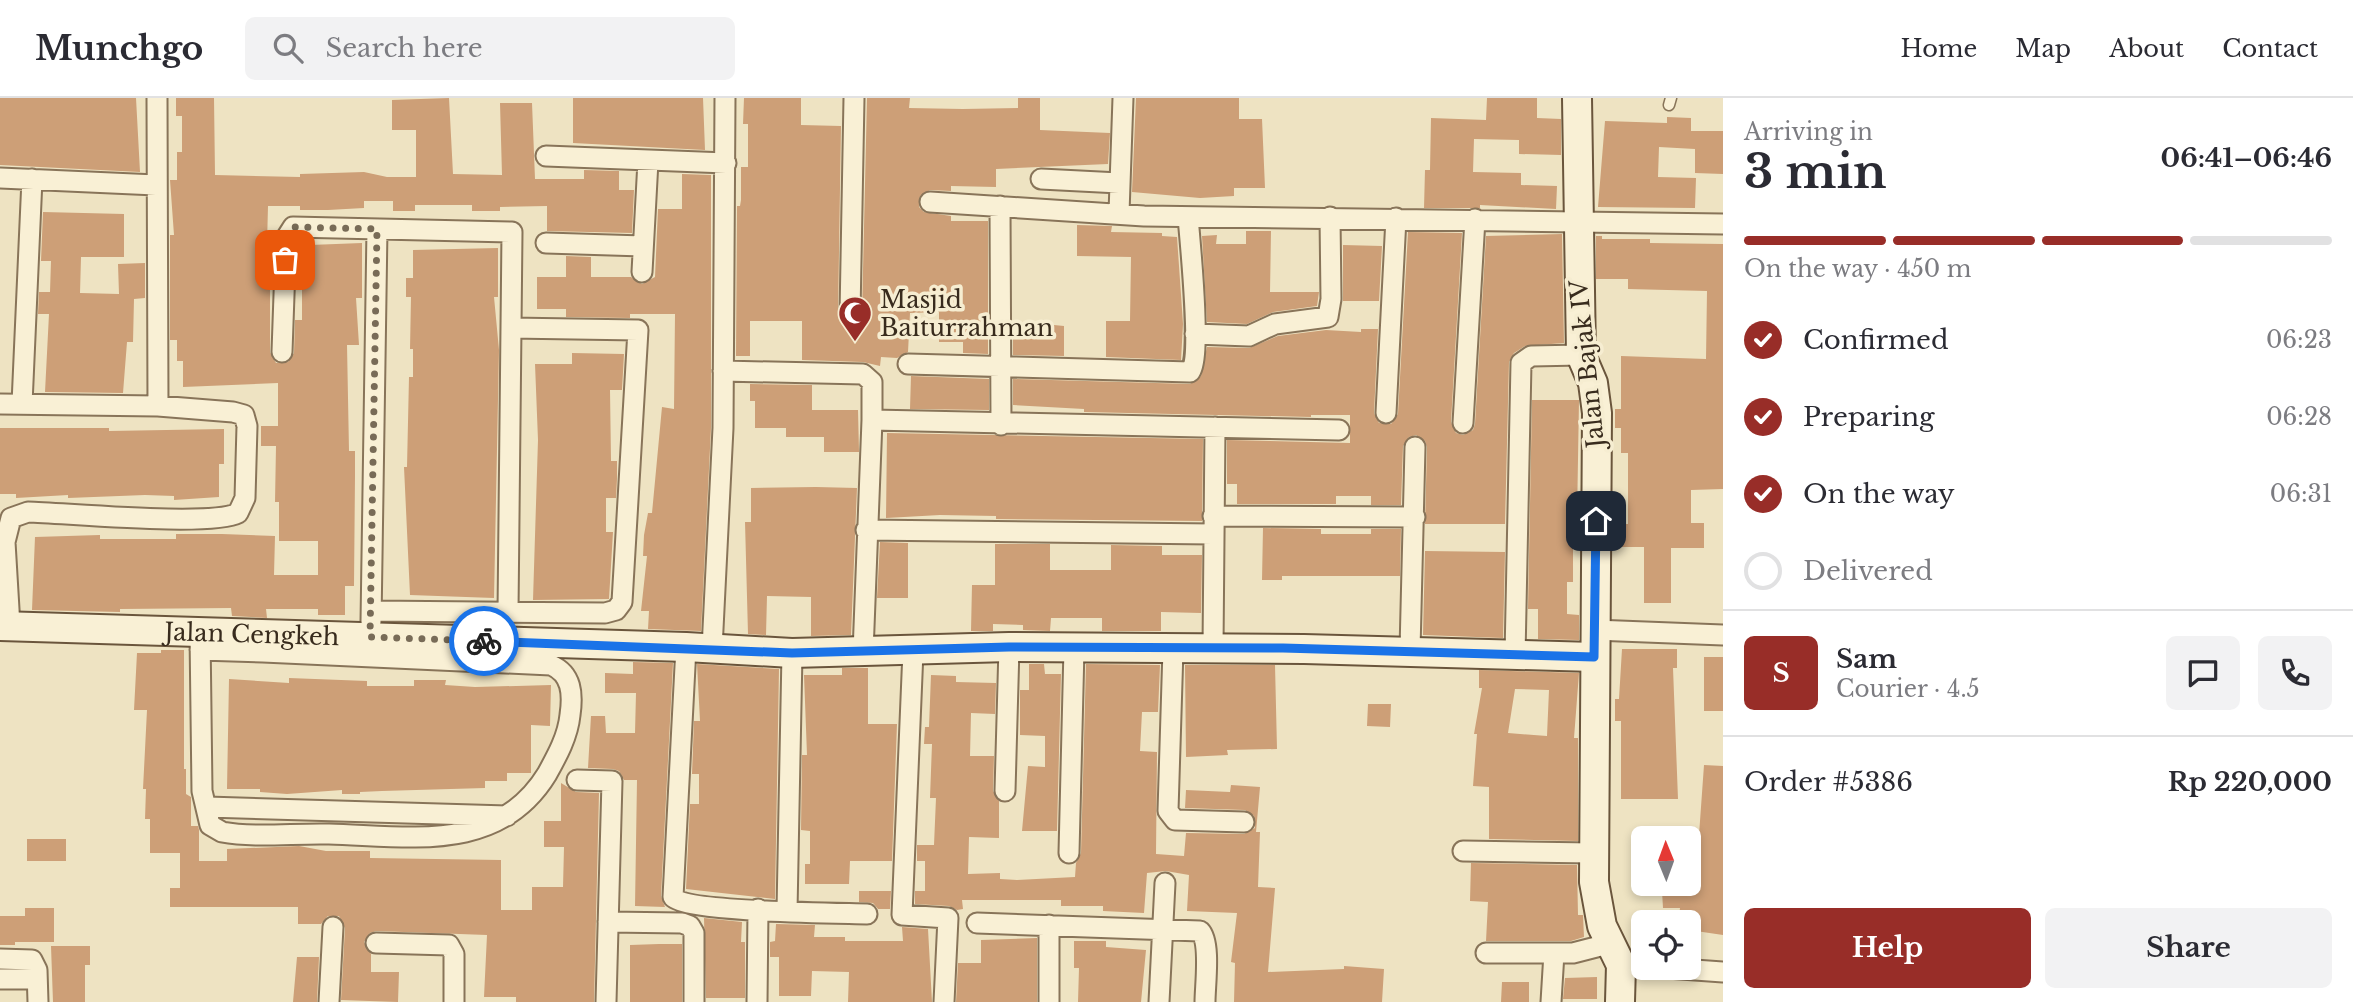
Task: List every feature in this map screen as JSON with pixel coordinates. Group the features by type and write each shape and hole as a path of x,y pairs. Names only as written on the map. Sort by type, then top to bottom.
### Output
{"street":[{"path":"156,98 158,406"},
{"path":"725,98 722,479 699,648 673,897 684,903 867,914"},
{"path":"850,314 854,98"},
{"path":"1119,213 1123,98"},
{"name":"Jalan Bajak IV","path":"1577,98 1581,355 1593,383 1597,413 1592,853 1594,882 1624,958 1620,1002"},
{"path":"546,156 726,163"},
{"path":"642,272 648,161"},
{"path":"0,178 156,185"},
{"path":"22,404 32,179"},
{"path":"1041,179 1119,183"},
{"path":"930,202 1188,216 1723,224"},
{"path":"1000,206 1001,425"},
{"path":"908,365 1187,373 1192,371 1195,364 1195,334 1188,216"},
{"path":"1195,334 1249,336 1275,324 1328,317 1331,299 1330,217"},
{"path":"1386,413 1396,218"},
{"path":"1463,423 1475,219"},
{"path":"282,352 289,230 299,225 512,232 508,612"},
{"path":"377,229 371,624 508,612 605,614 616,610 622,602 638,330 511,327"},
{"path":"546,243 643,246"},
{"path":"1515,656 1521,363 1531,356 1581,355"},
{"path":"723,371 863,374 872,382 863,653"},
{"path":"0,404 158,406 243,415 247,426 245,498 238,513 202,519 28,512 16,515 7,524 5,542 5,626"},
{"path":"872,420 1001,425 1339,430"},
{"path":"1213,648 1215,427"},
{"path":"1410,650 1415,447"},
{"path":"866,530 1213,525 1415,517"},
{"name":"Jalan Cengkeh","path":"5,626 200,642 264,643 371,624 792,653 1009,647 1213,648 1410,650 1594,657"},
{"path":"1594,630 1723,635"},
{"path":"200,642 201,764 207,807 508,816 521,806 541,783 563,741 572,700 568,680 558,668 529,663 264,643"},
{"path":"1005,791 1009,647"},
{"path":"1069,853 1074,648"},
{"path":"1173,649 1168,811 1175,820 1244,822"},
{"path":"914,651 902,915 948,918 944,1002"},
{"path":"787,911 792,653"},
{"path":"577,780 611,781 606,1002"},
{"path":"1463,851 1592,853"},
{"path":"1159,1002 1165,883"},
{"path":"757,1002 758,909"},
{"path":"608,922 682,923 690,926 694,933 694,1002"},
{"path":"978,923 1196,930 1204,935 1205,1002"},
{"path":"1049,925 1049,1002"},
{"path":"329,1002 333,928"},
{"path":"376,943 449,945 454,954 454,1002"},
{"path":"1486,953 1585,951 1624,958"},
{"path":"1551,1002 1555,953"},
{"path":"0,959 32,960 37,979 38,1002"},
{"path":"1701,970 1723,972"},
{"path":"0,979 37,979"}],"building":[{"path":"0,98 136,98 140,172 0,165"},
{"path":"176,98 214,98 215,175 300,177 300,174 364,172 387,177 416,177 416,130 392,130 392,100 449,98 453,174 502,175 500,103 532,103 535,179 584,179 584,170 619,171 619,190 634,190 632,233 547,231 547,206 500,207 500,211 472,211 472,205 415,205 415,211 393,211 393,201 364,201 364,208 328,210 300,210 300,206 268,206 266,284 270,284 270,352 276,363 288,362 294,353 295,320 302,320 302,281 310,281 310,245 362,243 362,298 356,298 359,345 347,345 349,451 355,451 355,476 354,586 345,586 345,615 318,615 318,609 266,609 267,618 232,616 231,608 120,609 120,612 32,610 35,537 100,535 100,539 176,539 176,534 275,536 274,575 318,575 318,541 279,541 279,502 275,502 276,446 261,446 261,426 278,426 278,383 183,387 183,361 177,361 177,340 170,340 170,235 174,235 170,180 177,180 177,152 182,152 182,116 176,116"},
{"path":"573,98 703,98 705,150 573,143"},
{"path":"744,98 801,98 801,125 841,126 838,314 840,320 849,326 856,324 862,314 867,98 910,98 909,108 963,109 1018,108 1018,98 1040,98 1040,130 1110,133 1108,164 996,169 996,187 951,186 951,191 930,190 920,196 919,207 924,212 951,216 951,221 988,221 988,354 963,353 963,342 939,342 939,312 910,313 908,352 897,358 881,357 880,366 863,362 802,360 802,321 750,321 750,356 736,356 737,206 740,206 741,200 741,167 748,167 748,124 743,124"},
{"path":"1136,98 1239,98 1239,119 1262,119 1265,188 1234,188 1234,196 1200,198 1132,192"},
{"path":"1487,98 1537,98 1537,118 1561,119 1561,155 1519,154 1519,140 1474,139 1473,172 1521,173 1521,185 1557,186 1556,209 1480,205 1480,208 1424,208 1425,170 1430,170 1431,118 1486,120"},
{"path":"1667,117 1691,118 1691,131 1723,131 1723,174 1695,173 1695,149 1659,147 1658,177 1696,178 1695,208 1598,207 1605,121 1667,123"},
{"path":"682,174 711,175 711,428 701,631 648,629 649,611 641,611 647,556 643,556 644,535 648,513 652,513 662,407 674,409 675,314 630,314 630,318 566,317 566,309 537,309 537,277 566,277 566,256 591,257 591,277 631,277 642,284 655,277 658,209 682,209"},
{"path":"43,212 124,214 124,257 81,257 80,293 119,294 118,264 145,263 145,298 134,299 133,342 127,342 123,393 45,392 49,314 38,314 39,292 50,292 51,261 41,261"},
{"path":"1077,225 1112,226 1111,232 1162,233 1162,236 1177,237 1183,324 1181,360 1106,357 1106,321 1130,321 1131,257 1077,256"},
{"path":"1246,231 1271,231 1270,292 1319,292 1317,306 1273,312 1247,324 1207,322 1202,236 1217,235 1216,244 1246,244"},
{"path":"1408,232 1462,233 1451,422 1456,433 1463,435 1473,430 1475,424 1486,236 1562,234 1564,343 1525,346 1514,353 1509,362 1505,524 1425,524 1427,447 1425,441 1416,435 1409,437 1403,446 1401,505 1371,505 1371,496 1336,496 1336,504 1237,504 1237,484 1227,484 1227,440 1350,443 1350,415 1311,417 1084,412 1084,409 1013,405 1013,379 1190,384 1201,376 1207,347 1249,348 1278,336 1326,330 1361,332 1361,329 1378,329 1374,413 1379,423 1391,424 1398,414"},
{"path":"1596,236 1602,236 1602,239 1650,239 1650,243 1723,244 1723,489 1691,490 1691,523 1704,523 1704,548 1671,548 1671,603 1644,603 1644,547 1617,547 1617,524 1628,524 1628,453 1621,453 1621,428 1615,428 1615,409 1621,409 1621,356 1706,359 1707,291 1628,289 1628,279 1596,279"},
{"path":"1343,245 1382,246 1379,301 1343,301"},
{"path":"498,248 498,297 494,297 499,350 494,598 410,595 404,467 407,467 409,377 413,377 413,349 410,349 411,297 406,297 406,278 413,278 413,250"},
{"path":"1013,321 1064,326 1064,356 1013,355"},
{"path":"572,353 624,354 622,390 610,390 611,461 617,461 617,479 616,498 606,498 606,532 613,532 609,599 533,600 538,440 535,364 572,364"},
{"path":"911,376 989,379 989,410 910,409"},
{"path":"750,384 812,385 812,410 858,410 859,452 824,452 824,437 786,437 786,428 755,428 755,401 750,401"},
{"path":"1532,400 1579,400 1577,519 1580,519 1580,544 1573,544 1573,582 1567,582 1567,614 1579,615 1579,640 1538,639 1538,609 1528,609"},
{"path":"0,428 109,428 109,431 224,429 224,464 219,464 219,497 174,500 174,496 145,495 16,498 16,494 0,494"},
{"path":"887,433 1203,439 1202,521 996,519 996,516 940,515 886,518"},
{"path":"751,488 857,488 851,635 811,636 811,597 767,596 766,635 748,634 745,522 751,522"},
{"path":"1263,528 1321,529 1321,534 1371,534 1371,529 1401,529 1400,576 1282,576 1282,580 1262,580"},
{"path":"880,542 908,543 908,598 877,598"},
{"path":"995,544 1050,544 1050,570 1111,570 1111,545 1162,546 1162,555 1202,555 1201,613 1161,612 1161,631 1102,631 1102,618 1051,618 1050,631 1023,630 1023,625 993,624 993,631 971,631 972,585 995,585"},
{"path":"1425,551 1505,552 1503,638 1423,635"},
{"path":"1622,649 1677,649 1677,668 1673,668 1678,799 1621,799 1621,721 1615,721 1615,699 1619,699"},
{"path":"161,650 184,650 184,769 186,794 191,797 191,826 198,826 199,830 199,861 227,861 227,849 299,846 326,851 370,851 370,858 501,860 501,910 532,910 532,887 563,887 564,847 544,847 544,821 561,821 561,783 576,792 599,793 594,1002 516,1002 516,997 484,997 487,935 376,931 370,933 364,942 371,954 371,972 399,972 398,1002 341,1000 345,928 339,916 328,916 321,924 298,924 298,907 170,907 170,888 180,888 180,853 150,853 150,819 145,819 146,789 143,789 147,710 134,710 137,653 161,653"},
{"path":"1704,657 1723,657 1723,711 1704,711"},
{"path":"633,662 673,663 661,896 665,907 635,906 637,780 624,780 619,771 613,769 588,768 591,716 605,716 606,733 635,733 636,693 605,693 605,673 633,674"},
{"path":"697,664 779,669 775,899 686,889 690,804 699,804 699,774 692,774 694,721 700,721"},
{"path":"1029,664 1044,664 1045,674 1061,674 1057,831 1022,831 1028,766 1045,767 1045,736 1020,735 1020,690 1029,690"},
{"path":"1086,664 1160,665 1158,712 1142,712 1140,751 1157,752 1156,854 1184,856 1186,833 1244,834 1255,828 1254,816 1245,810 1185,808 1186,790 1230,792 1231,785 1260,787 1256,832 1260,832 1258,887 1275,888 1268,972 1344,969 1344,966 1384,969 1382,1002 1234,1002 1235,963 1231,962 1237,913 1187,911 1189,875 1166,871 1147,873 1144,913 1103,911 1103,906 1061,906 1061,900 962,900 963,909 957,910 949,906 915,904 915,891 925,891 925,861 917,861 917,845 934,845 936,798 930,798 932,744 924,744 925,727 929,727 931,675 956,676 956,682 996,683 995,714 971,713 970,756 994,756 993,791 999,801 999,838 969,837 968,874 1000,873 1000,879 1017,880 1075,877 1076,863 1081,853"},
{"path":"1185,665 1275,665 1277,749 1227,750 1228,755 1186,757"},
{"path":"842,668 868,668 868,724 897,724 892,861 850,861 849,884 805,884 805,864 810,864 810,831 801,830 802,755 807,755 804,675 842,675"},
{"path":"1479,670 1579,673 1574,738 1578,738 1578,841 1489,839 1489,787 1473,786 1477,734 1474,734 1482,688 1479,688","holes":["1515,689 1549,690 1547,736 1508,733"]},
{"path":"289,678 367,681 367,686 414,686 414,680 446,680 445,685 475,687 551,685 550,726 531,725 531,773 507,773 507,781 485,781 485,788 360,794 342,794 342,790 287,794 260,792 260,789 227,789 229,679 289,683"},
{"path":"1368,704 1391,704 1390,727 1367,726"},
{"path":"1704,765 1723,766 1723,935 1701,932 1701,910 1663,908 1662,896 1701,896 1700,826"},
{"path":"27,839 66,839 66,861 27,861"},
{"path":"1471,863 1577,865 1578,915 1583,915 1584,937 1571,941 1486,941 1488,902 1470,901"},
{"path":"859,891 891,891 890,909 878,909 873,903 859,902"},
{"path":"25,908 54,908 54,942 15,942 15,945 0,945 0,916 25,916"},
{"path":"704,918 742,922 741,942 745,942 745,998 706,998"},
{"path":"776,924 815,925 814,937 845,937 845,941 903,941 902,927 928,929 932,1002 848,1002 849,972 812,971 811,996 779,996 779,957 770,957 770,942 775,941"},
{"path":"1037,938 1037,1002 956,1002 958,963 981,963 981,940"},
{"path":"1074,941 1106,941 1106,947 1146,950 1141,1002 1078,1002 1079,968 1074,968"},
{"path":"682,944 682,1002 630,1002 630,945"},
{"path":"51,946 90,946 90,965 85,965 85,1002 53,1002"},
{"path":"297,957 319,957 317,1002 293,1002"},
{"path":"1597,977 1597,999 1563,999 1565,978"},
{"path":"1502,982 1529,982 1529,1002 1501,1002"}],"way so far":[{"path":"285,260 286,237 293,227 299,225 377,229 370,637 484,641"}],"place":[{"name":"Masjid Baiturrahman","path":"855,343"}],"route":[{"path":"484,641 792,653 1009,647 1283,648 1594,657 1596,521"}]}
